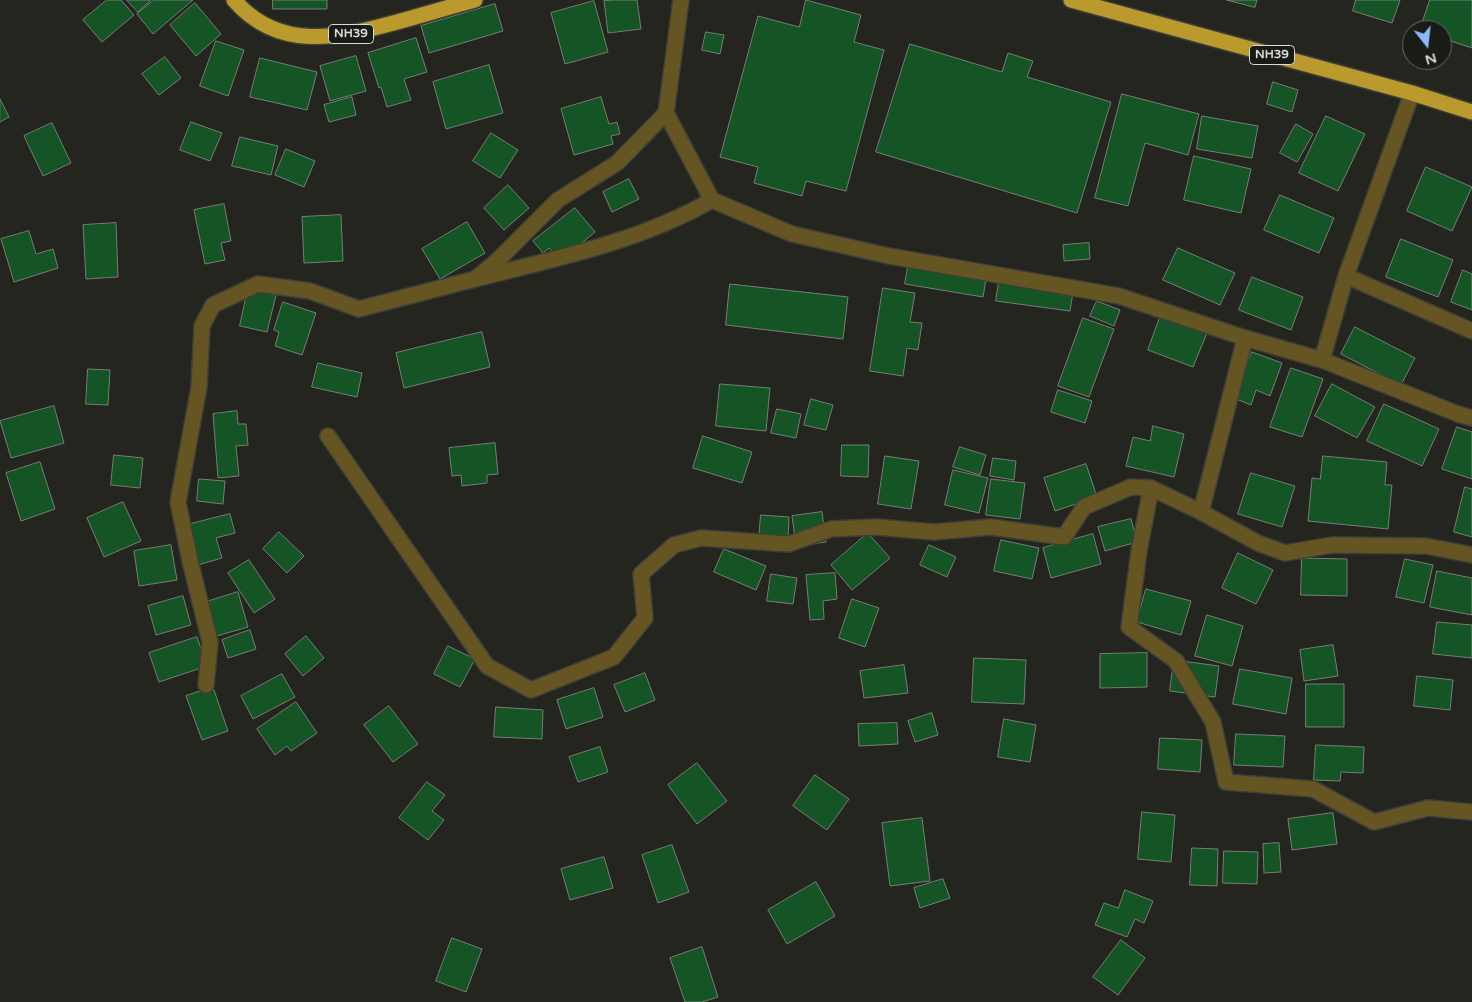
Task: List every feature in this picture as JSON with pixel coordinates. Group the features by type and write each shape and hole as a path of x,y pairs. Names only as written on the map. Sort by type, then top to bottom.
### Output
{"highway":[{"name":"NH39","path":"234,0 240,7 263,24 281,32 303,37 322,38 372,29 475,0"},
{"name":"NH39","path":"1071,0 1412,93 1472,112"}],"street":[{"path":"681,0 666,113 712,200 792,234 889,256 1119,296 1245,338 1322,360 1472,418"},
{"path":"1322,360 1346,276 1412,93"},
{"path":"475,280 497,261 558,200 616,163 666,113"},
{"path":"206,684 210,642 178,502 199,387 202,326 213,305 258,284 310,290 359,309 592,249 690,213 712,200"},
{"path":"1346,276 1472,331"},
{"path":"1201,512 1245,338"},
{"path":"328,436 487,666 531,690 614,657 645,618 641,574 674,545 701,538 789,544 831,529 876,527 934,532 991,527 1064,537 1084,507 1131,487 1151,488 1201,512 1258,543 1285,553 1332,545 1426,546 1472,555"},
{"path":"1151,488 1129,627 1176,661 1213,722 1226,782 1314,789 1374,822 1428,808 1472,812"}],"building":[{"path":"107,0 121,0 134,15 102,42 83,20"},
{"path":"127,0 151,0 138,12"},
{"path":"154,0 193,0 153,34 137,14"},
{"path":"273,0 327,0 327,9 273,9"},
{"path":"637,0 641,29 608,33 604,1"},
{"path":"806,0 861,15 854,42 884,50 846,191 806,181 802,196 754,183 758,167 720,157 758,16 799,27"},
{"path":"1227,0 1257,0 1255,7"},
{"path":"1356,0 1400,0 1392,23 1353,11"},
{"path":"1430,0 1472,0 1472,48 1452,41 1452,20 1423,20"},
{"path":"594,1 608,52 565,64 551,13"},
{"path":"195,3 221,34 196,56 170,25"},
{"path":"495,4 503,31 429,53 421,26"},
{"path":"706,32 724,35 720,54 702,50"},
{"path":"416,38 427,72 404,79 411,100 387,107 368,53"},
{"path":"216,41 244,50 228,96 200,86"},
{"path":"910,44 1002,72 1008,53 1033,61 1027,77 1111,102 1077,213 876,152"},
{"path":"356,56 366,91 330,101 320,66"},
{"path":"165,57 181,78 159,95 142,74"},
{"path":"260,58 317,72 307,110 250,97"},
{"path":"489,65 503,113 446,129 433,82"},
{"path":"1273,82 1298,90 1292,112 1267,104"},
{"path":"1122,94 1199,114 1188,155 1145,143 1128,206 1095,198"},
{"path":"352,97 356,115 329,122 324,105"},
{"path":"601,97 609,124 617,122 620,134 611,136 613,144 574,155 561,109"},
{"path":"0,99 9,117 0,122"},
{"path":"1202,116 1258,126 1252,158 1197,149"},
{"path":"1326,116 1365,134 1338,191 1299,173"},
{"path":"191,122 222,133 210,161 180,150"},
{"path":"52,123 71,163 43,176 24,136"},
{"path":"1296,124 1313,134 1297,162 1280,153"},
{"path":"491,133 518,150 500,178 473,161"},
{"path":"240,137 278,146 271,175 232,166"},
{"path":"286,149 315,161 304,187 275,175"},
{"path":"1194,156 1251,169 1241,213 1184,200"},
{"path":"1426,167 1472,187 1452,231 1407,211"},
{"path":"629,179 639,199 612,212 603,192"},
{"path":"508,185 529,208 504,230 484,208"},
{"path":"1280,195 1334,218 1319,253 1264,230"},
{"path":"224,204 231,241 221,243 225,260 205,264 194,210"},
{"path":"575,208 595,232 560,261 549,248 543,253 533,241"},
{"path":"341,215 343,261 304,263 302,217"},
{"path":"467,222 485,253 440,279 422,249"},
{"path":"116,223 118,277 86,279 83,225"},
{"path":"29,231 36,254 53,249 58,268 14,282 1,239"},
{"path":"1401,239 1453,260 1438,297 1386,277"},
{"path":"1089,243 1090,259 1064,261 1063,245"},
{"path":"1178,248 1235,273 1220,305 1163,280"},
{"path":"910,255 988,267 983,297 905,284"},
{"path":"1001,269 1075,280 1070,311 996,301"},
{"path":"1463,270 1472,274 1472,310 1451,302"},
{"path":"1252,277 1303,297 1291,330 1239,310"},
{"path":"730,284 848,297 843,339 726,325"},
{"path":"883,288 915,293 910,322 922,323 918,350 907,348 903,376 870,371"},
{"path":"248,289 276,295 267,332 240,326"},
{"path":"1097,301 1120,310 1114,326 1090,316"},
{"path":"283,302 316,313 302,355 275,346 279,332 274,330"},
{"path":"1161,315 1207,333 1193,367 1148,350"},
{"path":"1083,318 1114,329 1089,397 1058,386"},
{"path":"1355,327 1415,358 1401,385 1341,354"},
{"path":"482,332 490,367 404,388 396,353"},
{"path":"1252,352 1282,363 1270,396 1256,390 1251,405 1234,398"},
{"path":"318,363 362,373 357,397 312,387"},
{"path":"1291,368 1323,379 1302,437 1270,427"},
{"path":"88,369 110,370 108,405 86,404"},
{"path":"720,384 770,388 766,431 716,426"},
{"path":"1332,384 1375,407 1357,438 1315,416"},
{"path":"1058,390 1092,401 1085,423 1051,412"},
{"path":"811,399 833,405 826,430 804,425"},
{"path":"1384,404 1439,429 1422,466 1367,441"},
{"path":"54,406 64,443 11,458 0,421"},
{"path":"777,409 801,414 796,438 771,433"},
{"path":"237,411 238,424 246,424 248,445 236,446 239,476 218,478 213,414"},
{"path":"1153,426 1184,434 1174,477 1126,466 1133,437 1150,441"},
{"path":"1457,427 1472,432 1472,479 1442,469"},
{"path":"703,436 752,452 742,483 693,468"},
{"path":"495,443 498,474 487,475 487,483 462,486 461,475 452,476 449,448"},
{"path":"842,445 869,445 868,477 841,476"},
{"path":"960,447 986,455 980,475 953,467"},
{"path":"114,455 143,458 140,488 111,485"},
{"path":"885,456 919,461 911,509 878,504"},
{"path":"1323,456 1387,462 1385,485 1392,485 1388,529 1308,521 1312,478 1320,479"},
{"path":"993,458 1016,461 1014,480 990,476"},
{"path":"40,462 55,509 21,521 6,473"},
{"path":"1086,464 1097,497 1055,511 1044,478"},
{"path":"953,470 988,478 979,513 945,505"},
{"path":"1251,473 1295,486 1282,527 1238,514"},
{"path":"199,479 225,481 223,504 197,501"},
{"path":"991,479 1025,483 1020,519 986,515"},
{"path":"1465,487 1472,489 1472,537 1454,532"},
{"path":"123,502 141,541 104,557 87,518"},
{"path":"822,512 826,542 796,546 792,516"},
{"path":"230,514 235,533 216,538 222,558 198,565 187,525"},
{"path":"761,515 789,517 788,541 759,539"},
{"path":"1131,519 1137,542 1105,551 1098,527"},
{"path":"279,532 304,556 287,573 263,549"},
{"path":"868,533 890,558 852,590 831,565"},
{"path":"1093,534 1101,564 1051,578 1043,548"},
{"path":"1001,540 1039,548 1032,579 994,571"},
{"path":"171,545 177,580 139,586 134,551"},
{"path":"929,545 956,557 947,577 920,565"},
{"path":"724,549 766,566 756,590 714,572"},
{"path":"1238,553 1273,570 1256,604 1222,588"},
{"path":"1302,558 1347,559 1347,596 1301,595"},
{"path":"1405,559 1433,565 1424,603 1396,597"},
{"path":"249,560 275,599 254,613 228,573"},
{"path":"1437,571 1472,578 1472,615 1430,607"},
{"path":"835,573 837,599 823,601 824,619 810,620 806,575"},
{"path":"771,574 797,578 793,604 767,601"},
{"path":"1146,589 1191,601 1181,635 1137,622"},
{"path":"238,592 248,627 213,637 203,603"},
{"path":"183,596 191,625 156,635 148,606"},
{"path":"852,599 879,608 865,647 839,638"},
{"path":"1207,615 1243,626 1232,666 1195,656"},
{"path":"1437,622 1472,625 1472,658 1433,654"},
{"path":"250,630 256,649 228,658 222,640"},
{"path":"306,636 324,658 303,676 285,654"},
{"path":"197,637 207,666 159,682 149,653"},
{"path":"1333,645 1338,676 1304,681 1300,650"},
{"path":"448,646 475,659 460,687 434,674"},
{"path":"1147,653 1147,687 1100,688 1100,654"},
{"path":"974,658 1026,660 1024,704 972,702"},
{"path":"1174,660 1219,666 1215,697 1170,691"},
{"path":"904,665 908,693 864,698 860,671"},
{"path":"1240,669 1292,678 1286,714 1233,704"},
{"path":"645,673 655,700 625,712 614,685"},
{"path":"282,674 295,697 253,719 241,696"},
{"path":"1417,676 1453,680 1450,710 1414,706"},
{"path":"1306,684 1344,684 1344,727 1306,727"},
{"path":"213,687 228,731 202,740 186,696"},
{"path":"594,688 603,717 566,729 557,700"},
{"path":"296,702 317,733 291,751 287,746 275,755 257,729"},
{"path":"389,706 418,744 393,762 364,725"},
{"path":"496,707 543,710 542,739 494,737"},
{"path":"932,713 938,735 915,742 908,721"},
{"path":"1004,719 1036,725 1030,762 998,757"},
{"path":"897,723 898,744 859,746 858,724"},
{"path":"1236,734 1285,736 1283,767 1234,765"},
{"path":"1160,738 1202,740 1200,772 1158,769"},
{"path":"1316,745 1364,747 1363,773 1341,772 1340,781 1314,780"},
{"path":"600,747 608,772 578,782 569,757"},
{"path":"697,763 727,801 697,824 668,785"},
{"path":"815,775 849,799 827,830 793,806"},
{"path":"427,782 445,795 432,811 444,820 428,840 399,818"},
{"path":"1142,812 1175,815 1171,862 1138,859"},
{"path":"1333,813 1337,844 1292,850 1288,819"},
{"path":"922,818 930,881 890,886 882,823"},
{"path":"1279,843 1281,872 1264,873 1263,844"},
{"path":"672,845 689,892 658,903 642,855"},
{"path":"1192,848 1218,849 1217,886 1190,885"},
{"path":"1224,851 1258,852 1257,884 1223,883"},
{"path":"604,857 613,888 570,900 561,869"},
{"path":"943,879 950,898 920,908 914,888"},
{"path":"816,882 835,916 787,944 768,910"},
{"path":"1125,890 1153,901 1144,923 1135,919 1127,937 1095,925 1104,903 1118,908"},
{"path":"452,938 482,949 466,992 436,981"},
{"path":"1121,940 1145,958 1118,995 1093,977"},
{"path":"702,947 718,997 702,1002 685,1002 670,958"}]}
